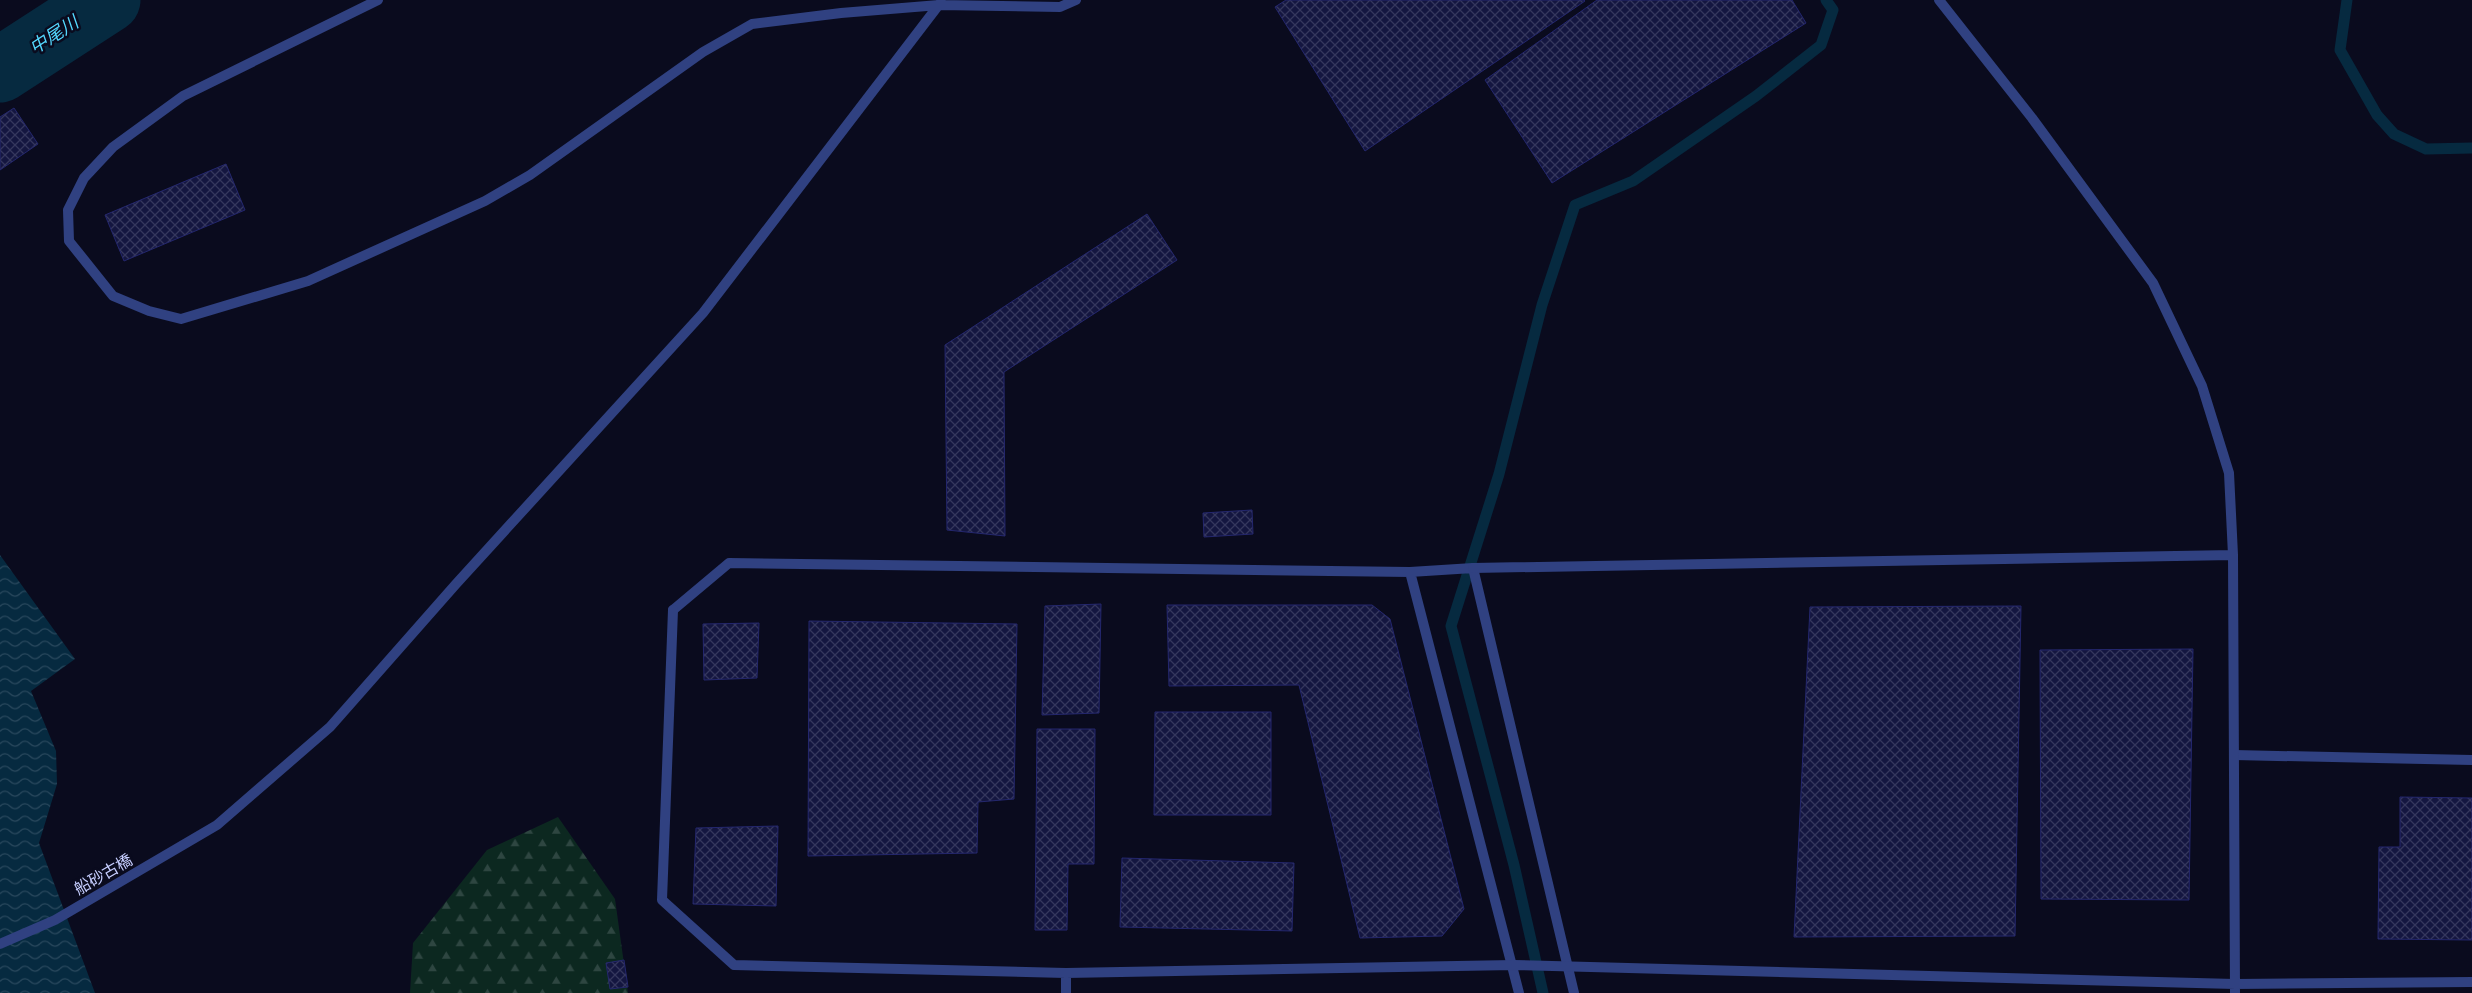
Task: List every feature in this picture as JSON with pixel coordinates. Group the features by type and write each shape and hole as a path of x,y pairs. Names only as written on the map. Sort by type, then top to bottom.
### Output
{"street":[{"path":"378,0 183,96 113,147 84,178 68,210 69,241 113,296 149,311 181,319 308,281 485,201 530,175 703,52 752,24 941,3 1060,7 1076,0"},
{"path":"1940,0 2032,118 2153,283 2202,386 2228,473 2233,555 2235,989"},
{"name":"船砂古橋","path":"0,944 55,920 217,825 330,727 456,584 703,313 941,3"},
{"path":"2233,555 1473,568 1410,572 729,563 673,610 662,900 734,965 1066,972 1514,965 2235,989 2472,982"},
{"path":"1473,568 1574,993"},
{"path":"1410,572 1514,965 1519,993"},
{"path":"2234,755 2472,760"},
{"path":"1066,972 1066,993"}],"green space":[{"path":"558,817 615,899 628,993 410,993 413,943 487,850"}],"water":[{"path":"0,555 75,659 31,691 56,751 57,784 39,843 95,993 0,993"}],"building":[{"path":"1286,0 1585,1 1365,151 1275,7"},
{"path":"1597,0 1792,0 1806,23 1552,183 1485,80"},
{"path":"14,108 38,144 0,170 0,117"},
{"path":"226,164 245,210 124,261 105,215"},
{"path":"1147,214 1177,260 1004,372 1005,536 947,530 945,345"},
{"path":"1252,510 1253,534 1204,537 1203,513"},
{"path":"1101,604 1099,713 1042,715 1045,606"},
{"path":"1167,605 1372,605 1390,619 1464,909 1442,936 1360,938 1299,685 1169,686"},
{"path":"2021,606 2015,936 1794,937 1810,607"},
{"path":"809,621 1017,624 1014,799 978,802 977,853 808,856"},
{"path":"759,623 757,678 704,680 703,624"},
{"path":"2193,649 2189,900 2041,899 2040,650"},
{"path":"1155,712 1271,712 1271,815 1154,815"},
{"path":"1037,729 1095,729 1094,864 1068,864 1067,930 1035,930"},
{"path":"2400,797 2472,798 2472,940 2378,939 2379,847 2400,847"},
{"path":"778,826 776,906 693,904 696,828"},
{"path":"1122,858 1294,863 1292,931 1120,927"},
{"path":"624,960 628,987 610,989 606,963"}],"waterway":[{"name":"中尾川","path":"0,70 108,0"},
{"path":"1543,993 1514,865 1451,626 1499,474 1542,305 1575,205 1633,181 1756,96 1821,45 1833,10 1826,0"},
{"path":"2347,0 2340,50 2377,115 2394,134 2426,149 2472,148"}]}
